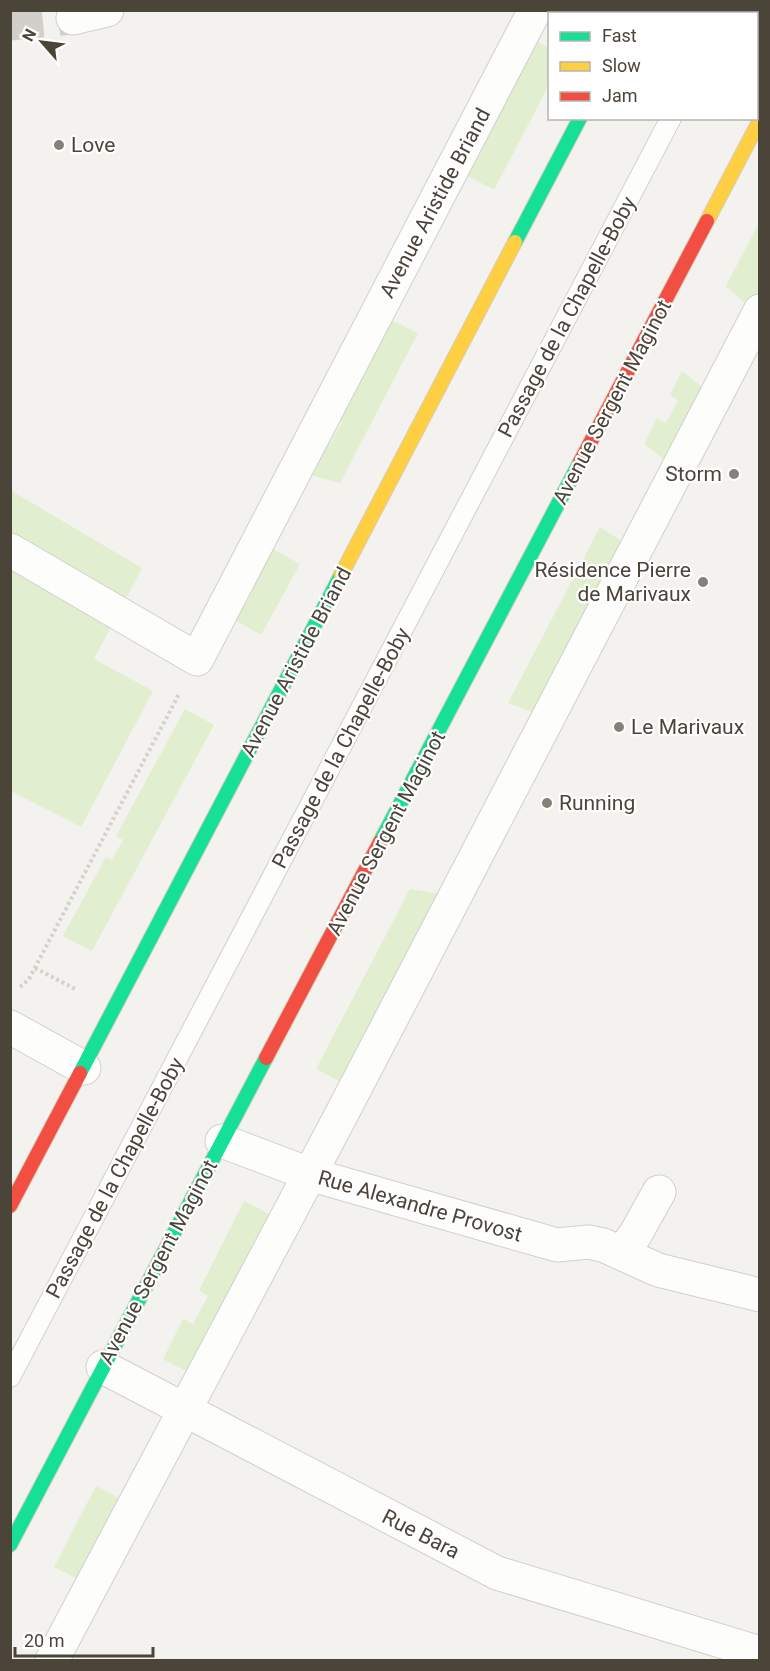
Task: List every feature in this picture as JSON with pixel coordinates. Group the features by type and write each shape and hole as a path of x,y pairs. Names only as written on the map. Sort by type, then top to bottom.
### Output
{"main road":[{"name":"Avenue Aristide Briand","path":"10,1206 579,120"},
{"name":"Avenue Sergent Maginot","path":"10,1545 759,120"}],"street":[{"path":"73,18 107,10"},
{"name":"Avenue Aristide Briand","path":"197,659 535,10"},
{"path":"52,1660 309,1174 759,311"},
{"path":"10,550 197,659"},
{"path":"10,1027 84,1068"},
{"name":"Rue Alexandre Provost","path":"222,1141 309,1174 557,1245 588,1242 622,1252 658,1270 759,1295"},
{"path":"622,1252 635,1235 659,1192"},
{"name":"Rue Bara","path":"103,1367 497,1573 759,1653"}],"lane":[{"name":"Passage de la Chapelle-Boby","path":"10,1377 670,120"}],"path":[{"path":"17,990 29,979 35,968 197,659"},
{"path":"35,968 82,992"}],"green space":[{"path":"536,41 548,47 548,87 494,190 466,175"},
{"path":"759,223 759,293 751,309 726,286"},
{"path":"389,319 418,333 340,483 307,474 323,441 330,443 342,422 335,419"},
{"path":"682,371 710,393 672,465 644,444 657,418 666,423 678,400 670,395"},
{"path":"10,490 142,568 94,659 153,691 81,827 11,791"},
{"path":"600,527 628,545 540,715 508,703"},
{"path":"269,547 300,564 261,635 231,618 241,599 247,602 256,583 251,580"},
{"path":"185,709 214,725 92,951 63,936 106,857 112,860 123,840 116,836"},
{"path":"410,889 446,895 346,1085 316,1069"},
{"path":"244,1201 275,1217 193,1375 163,1359 183,1319 193,1324 208,1296 199,1290"},
{"path":"96,1486 126,1502 84,1582 54,1567"}],"tunnel":[{"path":"10,24 73,18"}],"traffic: fast":[{"path":"515,242 579,120"},
{"path":"380,842 580,462"},
{"path":"80,1073 341,575"},
{"path":"10,1545 266,1058"}],"traffic: slow":[{"path":"707,221 760,120"},
{"path":"341,575 515,242"}],"traffic: jam":[{"path":"580,462 707,221"},
{"path":"266,1058 380,842"},
{"path":"10,1206 80,1073"}],"place":[{"name":"Love","path":"59,145"},
{"name":"Storm","path":"734,474"},
{"name":"Résidence Pierre de Marivaux","path":"703,582"},
{"name":"Le Marivaux","path":"619,727"},
{"name":"Running","path":"547,803"}]}
